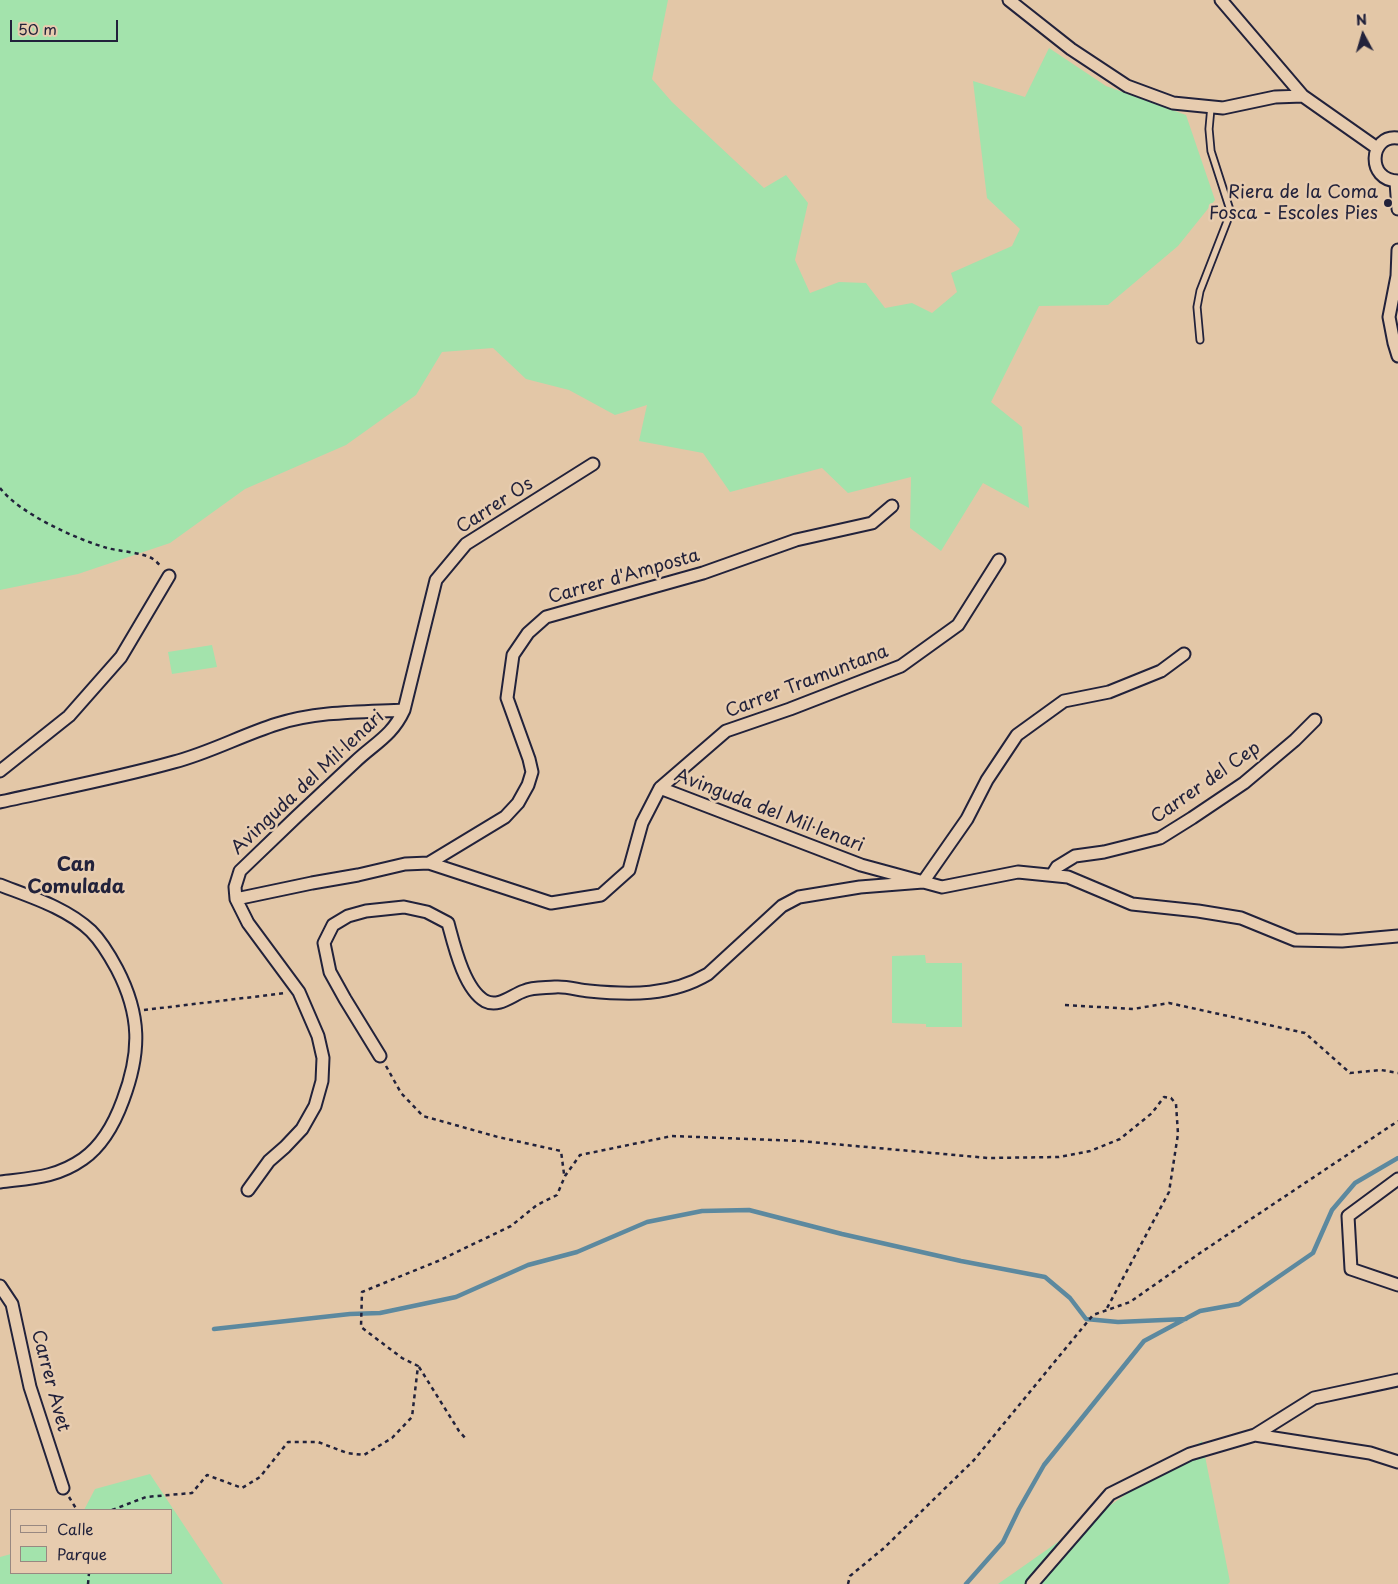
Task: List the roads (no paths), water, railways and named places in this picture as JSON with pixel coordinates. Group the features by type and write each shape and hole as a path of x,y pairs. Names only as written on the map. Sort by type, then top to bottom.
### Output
{"street":[{"path":"1008,0 1071,49 1127,86 1173,103 1223,108 1275,97 1302,96"},
{"path":"1221,0 1302,96 1378,148"},
{"path":"1398,138 1395,137 1383,142 1378,148 1374,159 1379,173 1386,179 1397,181 1398,209"},
{"path":"1398,250 1390,317 1398,356"},
{"name":"Carrer Os","path":"404,710 436,580 466,544 593,464"},
{"name":"Carrer d'Amposta","path":"428,863 505,817 518,802 528,785 532,772 529,758 507,698 513,655 528,633 546,617 703,573 796,540 872,523 892,506"},
{"name":"Carrer Tramuntana","path":"660,788 726,731 790,709 901,666 958,625 999,560"},
{"path":"0,770 69,716 121,657 169,576"},
{"path":"380,1056 330,972 324,943 333,925 348,916 366,911 404,907 427,912 448,923 458,957 472,990 486,1002 503,1002 525,990 539,988 558,987 614,993 650,993 672,990 694,982 708,974 782,906 799,898 860,887 923,882 967,819 987,780 1017,735 1064,701 1109,692 1161,671 1184,654"},
{"name":"Avinguda del Mil·lenari","path":"0,802 174,762 211,751 241,737 278,724 316,716 404,710 398,723 388,735 363,754 240,870 235,887 236,899 405,864 428,863 551,903 601,895 629,870 642,823 660,788 861,865 942,887 1018,872 1052,875 1068,877 1132,904 1241,918 1294,940 1342,941 1398,936"},
{"name":"Carrer del Cep","path":"1052,875 1057,866 1074,856 1104,852 1160,838 1244,783 1316,720"},
{"path":"0,884 67,914 91,931 110,955 123,979 134,1011 137,1041 134,1070 117,1116 101,1143 84,1159 60,1172 35,1179 0,1182"},
{"path":"236,899 248,923 300,992 318,1036 323,1058 320,1090 315,1106 302,1129 268,1161 248,1190"},
{"path":"1398,1178 1348,1216 1351,1269 1398,1285"},
{"name":"Carrer Avet","path":"0,1286 12,1304 30,1387 63,1488"},
{"path":"1032,1584 1110,1494 1190,1454 1255,1435 1314,1398 1398,1380"},
{"path":"1255,1435 1370,1453 1398,1462"}],"lane":[{"path":"1200,340 1197,307 1200,291 1230,210 1211,151 1209,129 1211,107"}],"waterway":[{"path":"966,1584 1003,1542 1044,1465 1144,1341 1200,1311 1239,1304 1313,1253 1332,1210 1355,1183 1398,1158"},
{"path":"214,1329 350,1314 380,1313 456,1297 528,1265 577,1252 647,1222 702,1211 749,1210 842,1234 961,1261 1045,1277 1070,1298 1086,1319 1118,1322 1186,1319"}],"place":[{"name":"Riera de la Coma Fosca - Escoles Pies","path":"1388,203"}],"district":[{"name":"Can Comulada","path":"76,877"}]}
